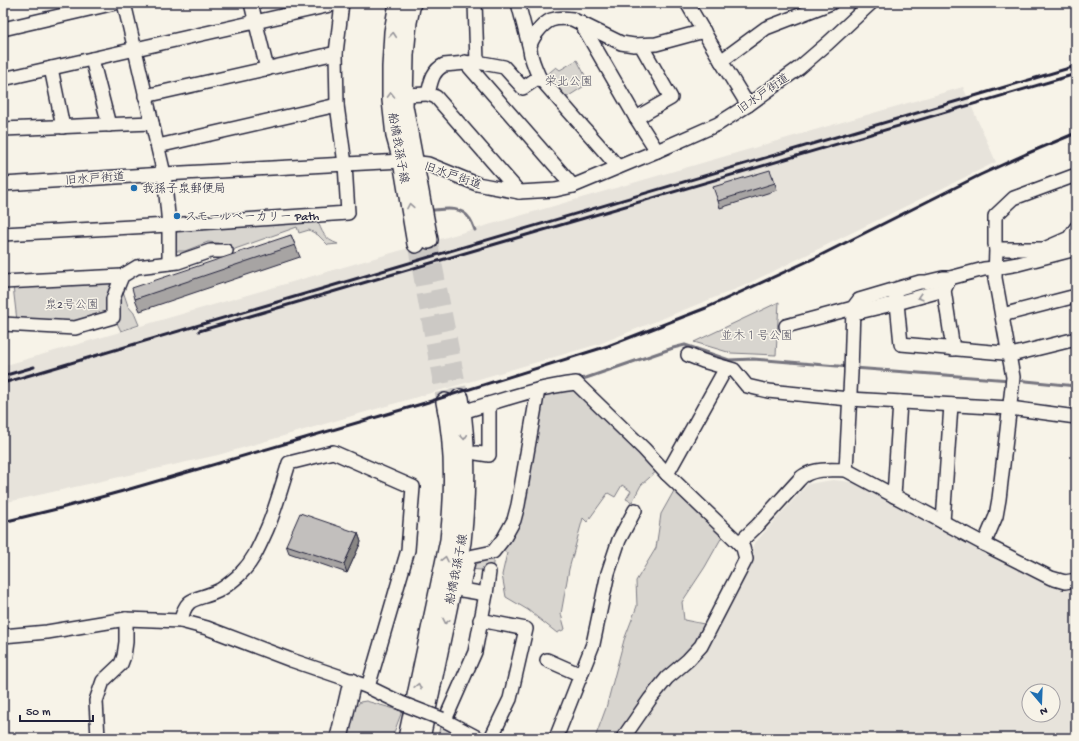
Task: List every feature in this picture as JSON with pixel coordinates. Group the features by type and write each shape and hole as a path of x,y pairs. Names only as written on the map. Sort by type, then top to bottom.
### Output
{"main road":[{"name":"船橋我孫子線","path":"398,3 393,32 391,100 395,136 409,162"},
{"name":"船橋我孫子線","path":"412,3 406,36 403,95 410,142 409,162 423,242"},
{"name":"船橋我孫子線","path":"416,734 457,590 465,511 466,452 456,404"},
{"name":"船橋我孫子線","path":"416,734 449,540 452,510 452,451 448,415 456,404"},
{"path":"339,738 352,682"}],"street":[{"path":"3,28 115,3"},
{"path":"124,3 164,174 169,225 169,263"},
{"path":"251,3 267,69"},
{"path":"3,79 339,3"},
{"path":"3,234 348,213 345,164 337,105 336,53 342,3"},
{"path":"475,3 471,62 573,186"},
{"path":"518,3 538,77 618,167"},
{"path":"687,3 748,105"},
{"path":"721,61 766,28 831,3"},
{"name":"旧水戸街道","path":"3,184 345,164 409,162 433,166 477,184 519,192 555,190 573,186 718,124 748,105 799,68 871,3"},
{"path":"530,49 531,43 538,30 551,20 566,18 581,23 621,43 634,45 656,44 704,31"},
{"path":"581,23 636,118 657,151"},
{"path":"636,118 671,98 641,45"},
{"path":"146,96 336,53"},
{"path":"92,58 109,125"},
{"path":"428,94 433,74 444,65 471,62 504,67 523,88 538,77"},
{"path":"51,68 63,126"},
{"path":"403,95 428,94 436,97 519,192"},
{"path":"158,146 337,105"},
{"path":"3,129 152,123"},
{"path":"984,544 996,516 999,499 1012,382 1009,354 995,278 995,216 1014,198 1076,175"},
{"path":"996,249 1044,249 1069,238 1076,228"},
{"path":"846,470 852,367 853,308 859,300 920,282 950,278 984,269 1018,264 1076,249"},
{"path":"3,282 122,276 137,268 178,262 210,251 226,251"},
{"path":"3,324 75,328 113,317 113,299 122,276"},
{"path":"950,278 944,290 953,349"},
{"path":"894,290 897,303 901,344 1015,354 1076,339"},
{"path":"786,326 853,308 859,312 944,290"},
{"path":"1002,315 1076,296"},
{"path":"688,355 702,361 734,370 747,386 768,391 850,399 1010,408 1076,417"},
{"path":"667,474 726,368"},
{"path":"456,404 490,404 538,390 576,382 743,548 746,559 701,646 668,678 650,699 623,738"},
{"path":"486,594 457,590 469,557 493,552 504,538 514,520 518,505 538,390"},
{"path":"894,496 900,402"},
{"path":"476,453 489,455 490,404"},
{"path":"942,522 951,405"},
{"path":"181,621 182,613 186,605 192,600 219,590 242,572 258,550 275,508 289,463 333,452 413,487 408,550 368,687"},
{"path":"739,543 805,475 818,471 846,470 942,522 1051,578 1065,582 1076,580"},
{"path":"556,738 593,644 610,566 619,540 635,510"},
{"path":"444,719 475,652 489,572"},
{"path":"98,738 96,701 103,681 121,664 124,656 126,642 126,620"},
{"path":"3,636 47,632 126,620 181,621 207,628 368,687 444,719 478,738"},
{"path":"480,620 526,629 510,699 491,738"},
{"path":"547,660 581,675"}],"shaded area":[{"path":"963,87 996,162 741,287 599,344 218,455 3,503 3,366"},
{"path":"833,480 852,482 1059,587 1076,587 1076,738 628,738 751,559 753,545 808,484"}],"green space":[{"name":"栄北公園","path":"577,60 589,83 564,99 544,77 556,67 560,70"},
{"path":"317,219 324,234 330,240 338,244 328,245 318,235 309,230 299,233 297,227 235,249 233,252 229,251 218,243 208,242 185,251 174,251 176,228"},
{"name":"泉2号公園","path":"112,281 114,284 110,311 74,325 17,321 13,286"},
{"path":"121,285 128,306 134,313 139,325 121,331 115,319"},
{"name":"並木１号公園","path":"779,302 776,355 731,353 694,342"},
{"path":"577,388 658,470 641,485 632,502 626,499 631,491 622,485 615,497 608,493 587,522 583,518 569,569 561,614 565,629 557,633 528,610 506,597 502,575 507,553 500,549 506,541 540,394"},
{"path":"675,489 723,535 705,567 682,602 684,620 704,624 696,644 615,738 595,738 606,708 624,640 637,606 636,581 656,548 661,514"},
{"path":"494,555 492,571 469,569 471,560"},
{"path":"366,701 402,711 392,738 348,738 355,708 360,702"},
{"path":"440,726 460,738 438,738"}],"building":[{"path":"770,170 775,183 718,201 713,187"},
{"path":"291,235 295,245 135,299 132,288"},
{"path":"300,513 358,533 344,564 286,545"}],"waterway":[{"path":"433,210 452,209 462,212 470,219 475,230"},
{"path":"579,379 685,345 729,360 753,359 849,367"},
{"path":"854,368 1010,380"},
{"path":"1016,380 1076,386"}],"tunnel":[{"path":"429,240 460,398"},
{"path":"416,244 445,402"}],"railway":[{"path":"3,383 1076,66"},
{"path":"199,331 1076,74"},
{"path":"3,522 123,491 425,403 608,346 706,308 817,257 980,175 1076,133"},
{"path":"3,376 34,367"}],"place":[{"name":"我孫子泉郵便局","path":"134,188"},
{"name":"スモールベーカリー Path","path":"177,216"}]}
